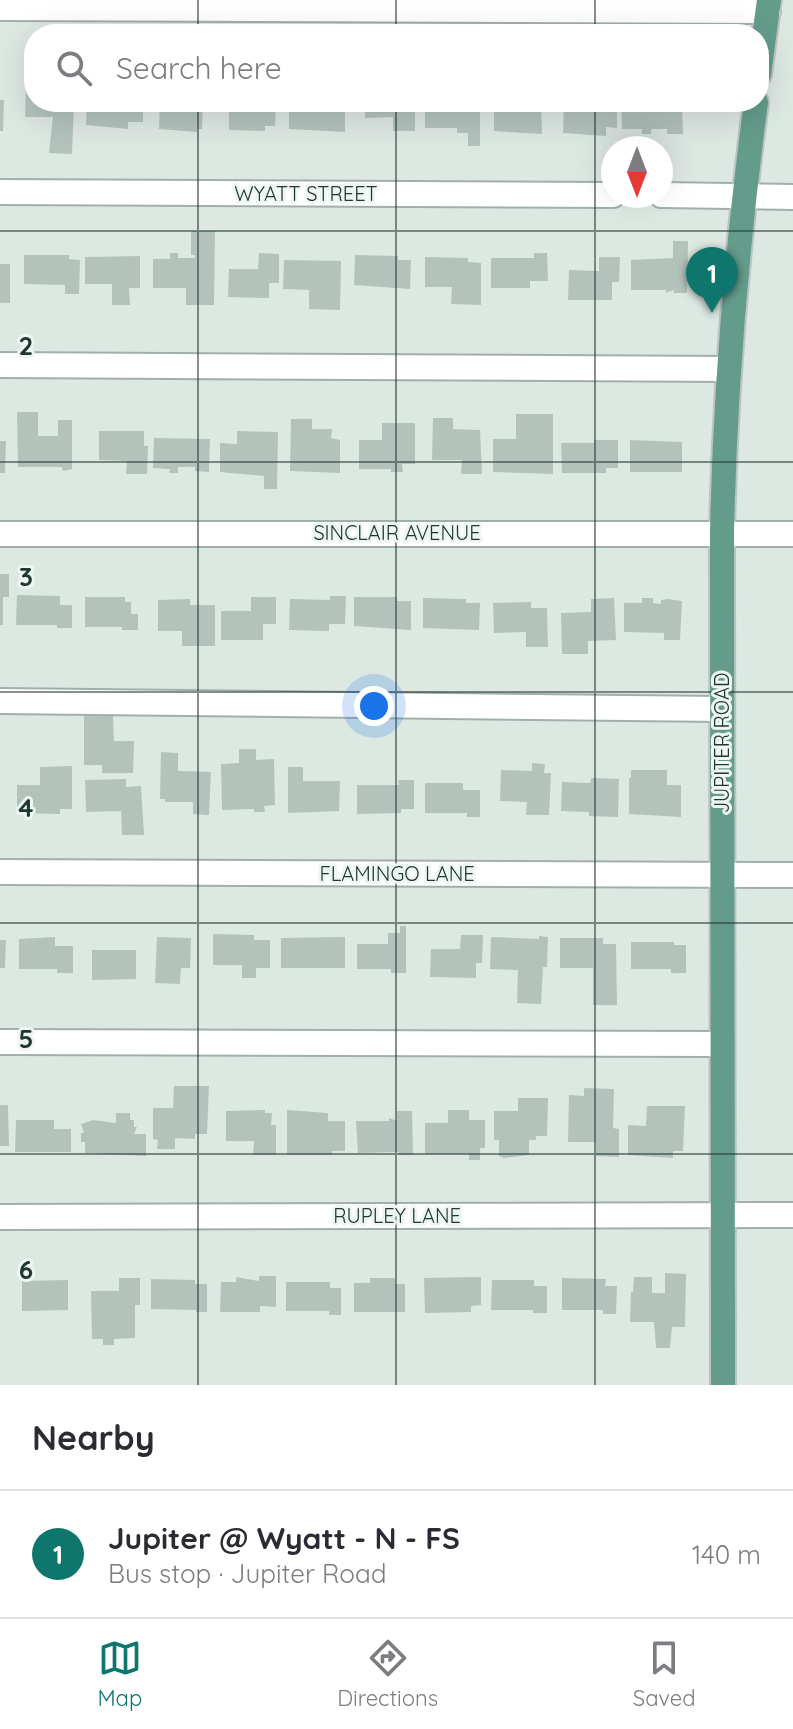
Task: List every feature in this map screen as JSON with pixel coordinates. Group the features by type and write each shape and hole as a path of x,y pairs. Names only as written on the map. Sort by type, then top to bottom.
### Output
{"main road":[{"name":"JUPITER ROAD","path":"723,1385 724,424 744,196 755,112"}],"street":[{"path":"0,8 768,6"},
{"name":"WYATT STREET","path":"0,192 601,195"},
{"path":"673,195 793,197"},
{"path":"0,365 729,369"},
{"name":"SINCLAIR AVENUE","path":"0,534 793,534"},
{"path":"0,701 722,709"},
{"name":"FLAMINGO LANE","path":"0,872 793,875"},
{"path":"0,1042 722,1044"},
{"name":"RUPLEY LANE","path":"0,1217 793,1215"}],"building":[{"path":"0,100 4,100 3,131 0,131"},
{"path":"25,112 74,112 72,154 49,153 53,117 25,117"},
{"path":"87,112 143,112 143,122 128,122 128,129 86,125"},
{"path":"160,112 203,112 202,129 197,129 197,132 159,129"},
{"path":"229,112 276,112 275,126 265,126 265,131 229,130"},
{"path":"289,112 345,112 345,132 289,129"},
{"path":"365,112 415,112 415,131 393,131 393,117 365,118"},
{"path":"425,112 480,112 480,146 468,146 468,133 457,133 457,128 425,128"},
{"path":"494,112 541,112 542,134 494,131"},
{"path":"564,112 617,112 617,128 606,127 606,136 563,133"},
{"path":"621,112 682,112 683,134 667,134 667,129 651,129 651,134 642,134 642,129 622,129"},
{"path":"191,231 215,231 214,305 186,305 186,288 153,288 153,259 170,259 170,253 178,253 178,258 195,258 191,255"},
{"path":"673,241 688,241 687,293 631,290 631,260 673,258"},
{"path":"259,253 279,254 279,283 269,283 269,298 228,297 229,269 258,269"},
{"path":"534,253 547,253 548,281 530,281 530,288 491,288 491,258 534,258"},
{"path":"24,255 69,255 69,259 80,260 79,294 65,294 65,285 24,284"},
{"path":"355,255 398,256 398,260 411,260 410,289 354,285"},
{"path":"140,256 140,288 129,288 130,305 112,305 112,284 85,284 85,257"},
{"path":"425,257 468,258 468,262 481,263 481,305 451,304 452,287 425,287"},
{"path":"599,257 620,257 619,282 612,282 612,300 568,300 569,270 599,271"},
{"path":"284,260 341,261 340,310 309,309 309,290 283,289"},
{"path":"0,264 10,264 10,303 0,303"},
{"path":"17,412 38,412 38,436 58,436 58,420 72,420 72,469 18,467"},
{"path":"516,414 553,414 553,474 493,472 493,439 516,439"},
{"path":"433,418 453,418 453,429 480,430 482,474 461,474 462,460 432,460"},
{"path":"291,419 312,419 312,429 332,429 331,438 340,440 340,473 290,471"},
{"path":"382,423 415,423 415,464 402,464 403,472 359,469 359,440 382,440"},
{"path":"99,431 144,431 144,446 148,446 147,474 126,474 127,461 99,460"},
{"path":"237,431 278,432 277,489 264,489 264,476 220,472 220,443 237,444"},
{"path":"154,438 210,439 209,472 195,471 195,467 178,467 178,473 153,468"},
{"path":"594,440 618,440 618,468 606,468 606,473 562,473 561,443 594,443"},
{"path":"630,440 682,442 682,472 630,472"},
{"path":"0,441 6,441 5,473 0,473"},
{"path":"0,574 9,574 9,597 3,597 3,625 0,625"},
{"path":"17,595 60,596 60,605 72,605 72,628 16,625"},
{"path":"330,596 346,596 345,624 329,624 329,631 289,630 290,599 330,600"},
{"path":"85,597 125,597 125,602 131,602 131,614 138,614 138,630 85,627"},
{"path":"251,597 276,597 276,624 263,624 263,640 221,640 221,611 251,611"},
{"path":"354,597 397,597 397,601 411,601 411,630 354,626"},
{"path":"423,598 466,599 466,603 480,603 479,630 423,628"},
{"path":"614,598 616,640 588,641 588,654 562,654 561,613 591,612 591,599"},
{"path":"642,598 653,598 653,603 661,604 661,600 667,599 682,601 680,640 664,640 664,633 624,632 624,603 642,603"},
{"path":"190,599 190,605 215,605 215,646 182,646 182,631 158,631 158,600"},
{"path":"531,602 531,608 547,608 548,647 526,647 526,632 494,633 493,603"},
{"path":"84,716 113,716 114,741 134,741 133,773 102,773 102,765 84,765"},
{"path":"239,749 256,749 256,760 274,759 275,805 264,806 265,812 254,812 254,809 222,810 221,764 239,763"},
{"path":"161,752 178,753 178,771 211,772 209,815 193,814 193,802 165,802 165,799 160,799"},
{"path":"532,763 545,764 544,773 551,773 549,815 526,815 527,802 500,801 501,770 532,771"},
{"path":"72,766 72,809 60,809 60,814 17,813 17,785 40,785 40,767"},
{"path":"288,767 303,767 303,781 340,781 339,811 288,813"},
{"path":"631,770 667,770 667,785 681,785 681,817 629,814"},
{"path":"591,778 619,779 618,817 561,811 562,782 590,783"},
{"path":"126,779 126,787 141,786 144,835 122,835 121,811 86,812 85,780"},
{"path":"398,780 414,780 414,809 401,809 401,813 357,814 357,785 399,785"},
{"path":"425,783 463,783 463,790 480,790 480,817 467,817 467,813 425,813"},
{"path":"400,926 406,926 406,973 391,973 391,969 357,969 357,944 388,944 388,933 400,933"},
{"path":"213,934 254,935 254,940 270,940 270,968 256,968 256,978 242,978 242,965 213,965"},
{"path":"461,935 483,935 482,963 476,963 476,978 430,977 431,949 460,949"},
{"path":"539,936 548,937 541,1004 517,1003 518,970 490,969 491,937 539,939"},
{"path":"55,937 55,946 73,946 73,973 57,973 57,969 19,969 19,939"},
{"path":"157,937 191,938 190,968 181,968 180,984 155,983"},
{"path":"345,937 345,968 281,968 281,938"},
{"path":"560,938 603,938 603,944 616,944 617,1005 593,1005 593,968 560,968"},
{"path":"0,940 6,940 5,968 0,968"},
{"path":"631,942 686,945 686,973 671,973 671,969 631,969"},
{"path":"92,950 136,950 136,979 92,980"},
{"path":"174,1086 209,1086 207,1134 195,1134 195,1139 175,1138 175,1149 157,1149 158,1140 153,1139 153,1108 173,1108"},
{"path":"584,1088 614,1089 613,1128 619,1129 619,1157 596,1156 596,1142 568,1142 569,1095 584,1096"},
{"path":"518,1098 548,1098 547,1136 529,1140 529,1155 504,1158 499,1156 499,1140 494,1140 494,1111 518,1111"},
{"path":"0,1105 8,1105 9,1146 0,1146"},
{"path":"647,1106 685,1106 683,1151 673,1151 673,1158 628,1155 628,1125 646,1126"},
{"path":"265,1110 265,1113 272,1113 271,1125 276,1125 276,1155 253,1155 254,1141 226,1141 226,1111"},
{"path":"287,1110 328,1113 328,1121 345,1121 345,1151 332,1151 332,1155 287,1155"},
{"path":"448,1110 469,1110 469,1120 485,1120 485,1148 480,1148 480,1160 469,1160 469,1154 425,1154 425,1123 448,1123"},
{"path":"397,1111 412,1111 413,1155 399,1155 399,1152 358,1153 356,1121 389,1121 389,1118 397,1121"},
{"path":"116,1113 130,1113 130,1120 134,1120 134,1127 137,1127 134,1134 146,1134 146,1156 85,1153 85,1142 81,1142 81,1133 84,1133 81,1124 93,1120 116,1123"},
{"path":"16,1120 54,1120 54,1129 71,1129 71,1152 15,1152"},
{"path":"665,1273 686,1274 685,1327 672,1327 670,1348 656,1348 654,1322 630,1322 631,1292 634,1277 652,1277 652,1293 665,1293"},
{"path":"259,1276 276,1276 276,1307 260,1306 260,1312 220,1312 221,1282 236,1282 236,1277 259,1281"},
{"path":"481,1277 481,1305 471,1306 471,1312 425,1313 424,1278"},
{"path":"119,1278 140,1278 140,1305 135,1305 135,1338 114,1339 114,1345 103,1345 103,1339 92,1339 91,1291 119,1291"},
{"path":"370,1278 395,1278 395,1284 405,1284 405,1312 354,1312 354,1283 370,1283"},
{"path":"562,1278 606,1279 605,1286 617,1286 616,1314 603,1314 603,1310 562,1310"},
{"path":"151,1279 195,1280 195,1284 207,1284 207,1312 151,1309"},
{"path":"68,1280 68,1310 22,1311 22,1281"},
{"path":"492,1280 534,1280 534,1286 547,1286 547,1313 491,1310"},
{"path":"286,1282 330,1282 330,1288 341,1288 341,1315 329,1315 329,1311 286,1311"}],"place":[{"name":"Jupiter @ Wyatt - N - FS","path":"712,313"}]}
